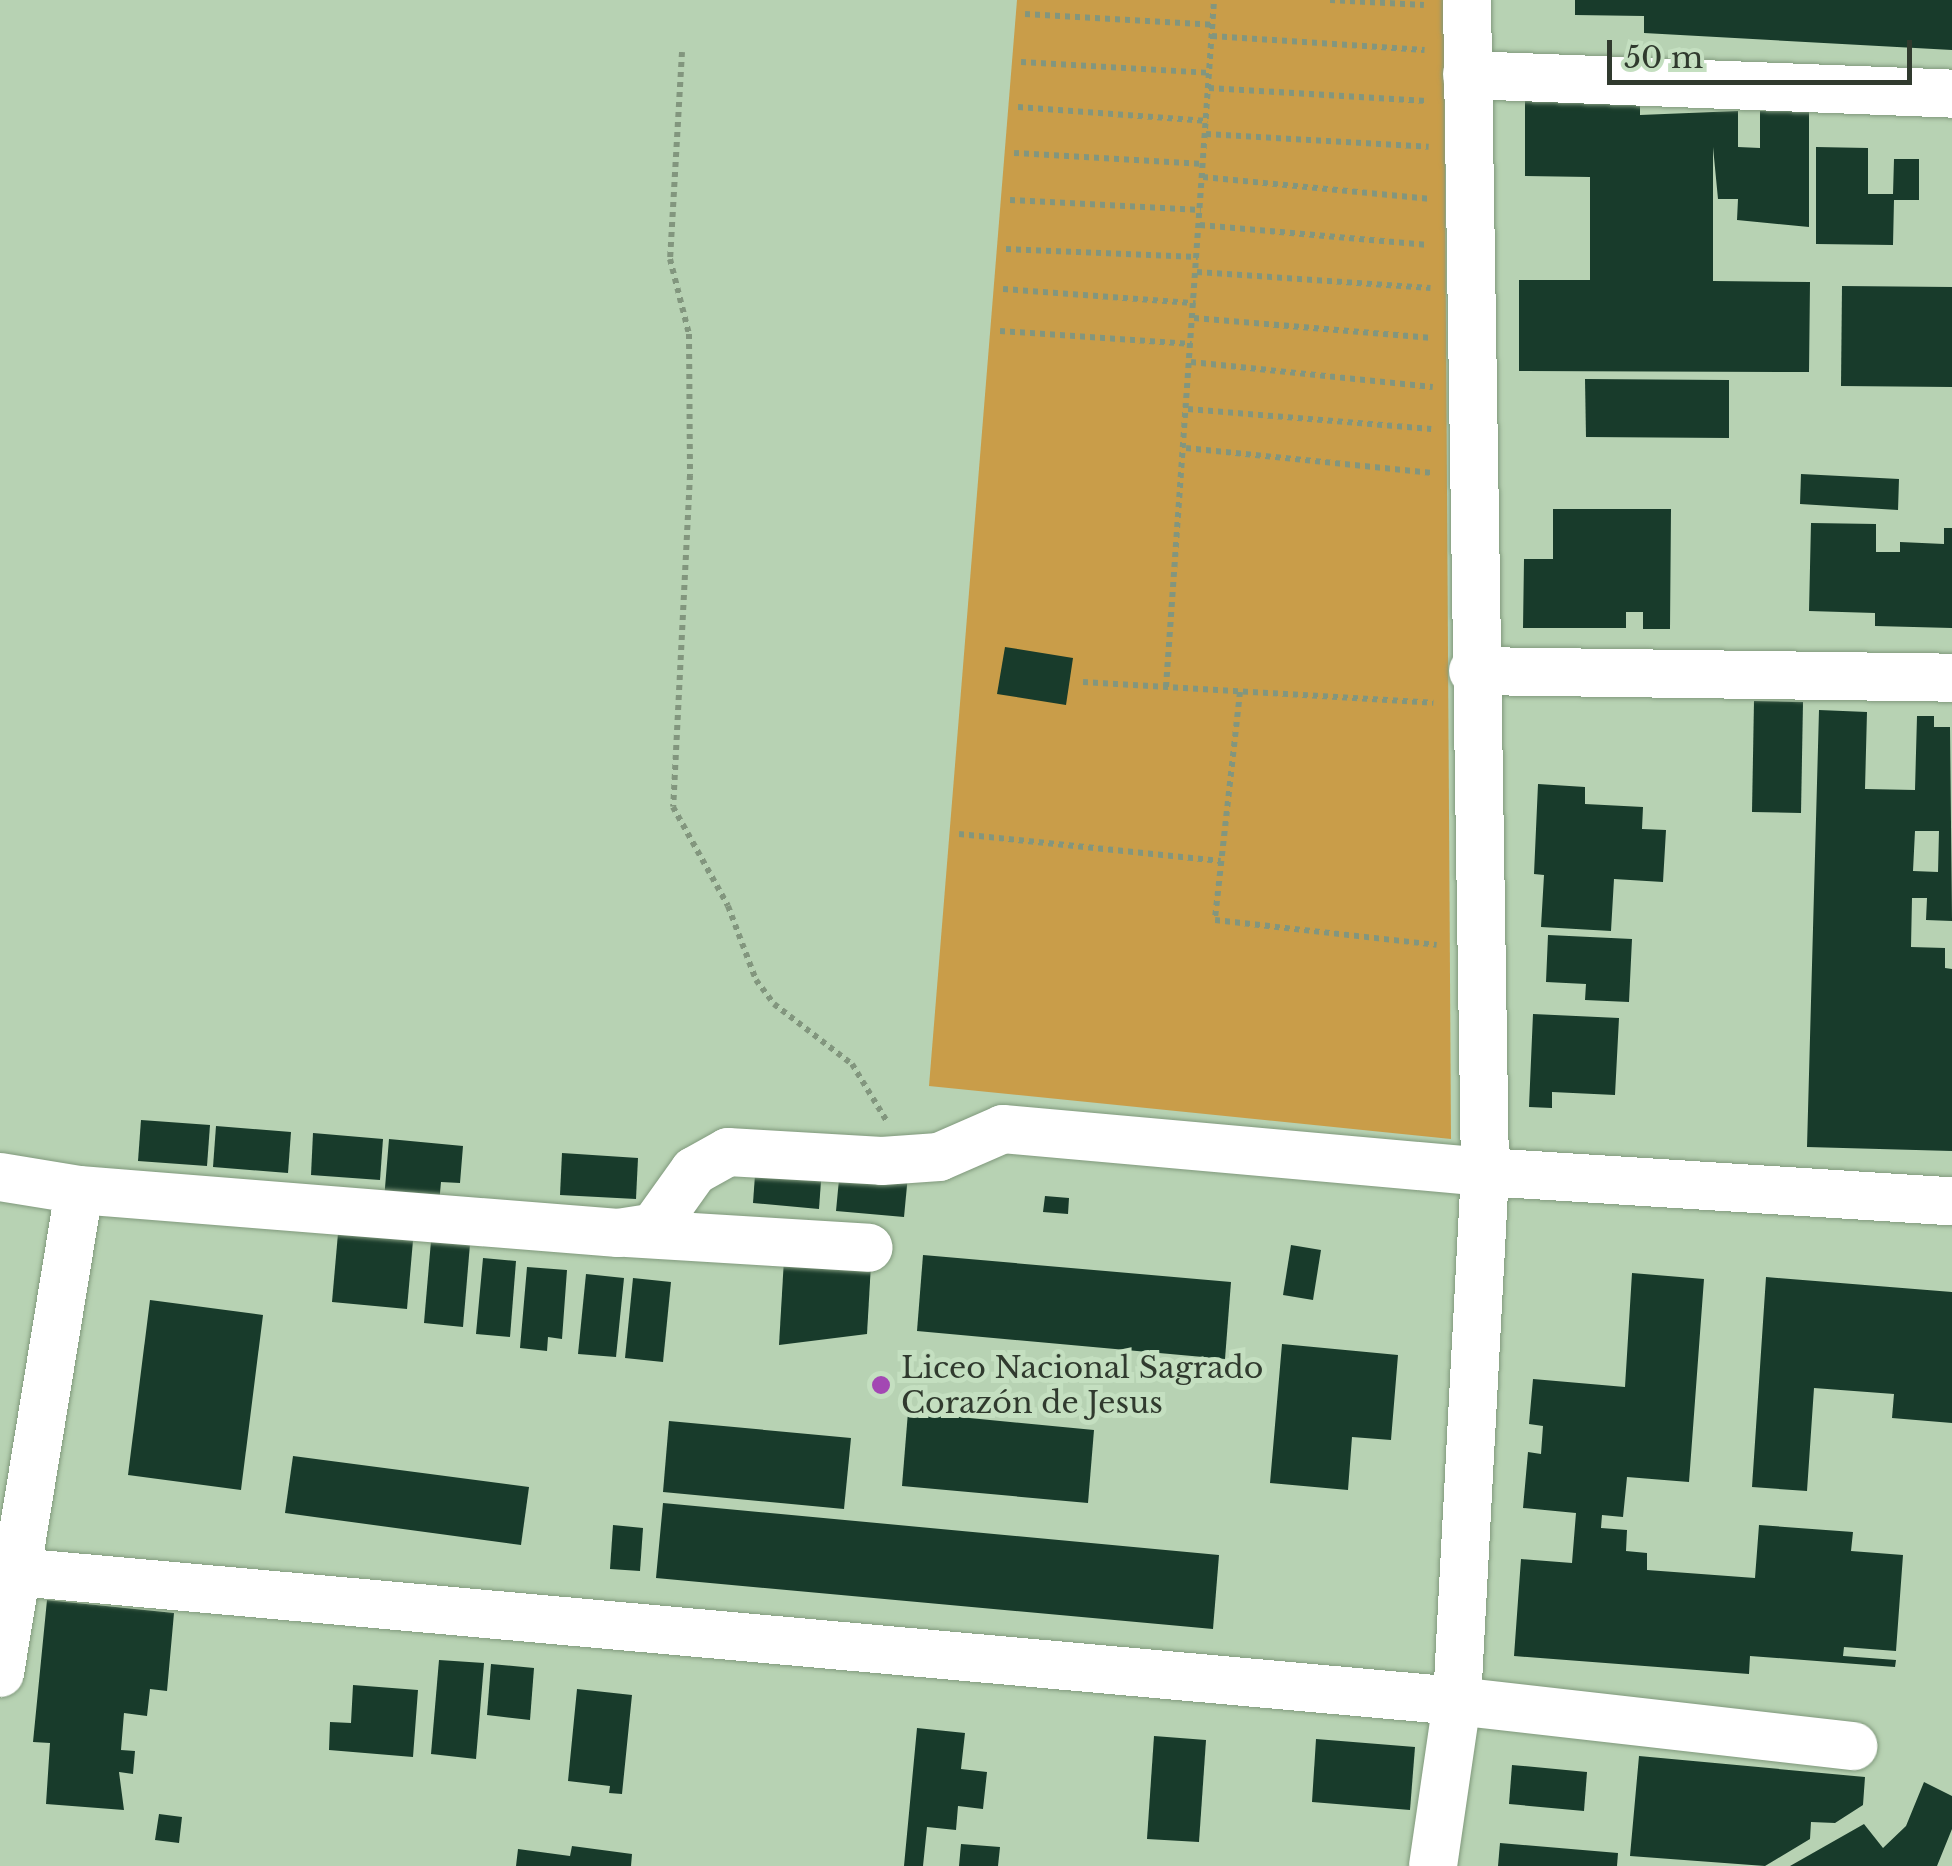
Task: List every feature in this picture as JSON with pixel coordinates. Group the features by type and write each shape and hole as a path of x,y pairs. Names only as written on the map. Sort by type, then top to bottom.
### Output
{"street":[{"path":"1433,1866 1457,1701 1486,1172 1474,671 1445,76 1450,3"},
{"path":"1445,76 1952,94"},
{"path":"1474,671 1952,678"},
{"path":"618,1232 654,1227 694,1171 728,1152 882,1161 939,1157 1003,1129 1486,1172 1952,1202"},
{"path":"0,1176 79,1190 868,1248"},
{"path":"0,1673 79,1190"},
{"path":"17,1572 1457,1701 1853,1746"}],"path":[{"path":"1166,688 1186,448 1214,0"},
{"path":"1330,0 1450,3"},
{"path":"1025,14 1213,26"},
{"path":"1212,36 1445,76"},
{"path":"682,52 670,259 689,334 690,476 673,807 728,906 756,980 774,1004 852,1064 874,1091 888,1130 882,1161"},
{"path":"1021,62 1210,73"},
{"path":"1209,88 1445,76"},
{"path":"1018,107 1207,120"},
{"path":"1206,134 1434,147"},
{"path":"1014,153 1204,164"},
{"path":"1203,178 1434,199"},
{"path":"1010,200 1201,210"},
{"path":"1200,225 1434,245"},
{"path":"1006,249 1198,257"},
{"path":"1197,272 1434,288"},
{"path":"1003,290 1195,303"},
{"path":"1194,318 1434,338"},
{"path":"1000,330 1192,344"},
{"path":"1191,362 1435,387"},
{"path":"1188,409 1435,429"},
{"path":"1186,448 1435,474"},
{"path":"1084,682 1433,704"},
{"path":"1240,692 1215,920 1443,946"},
{"path":"959,834 1221,861"}],"shaded area":[{"path":"1017,0 1444,0 1451,1139 929,1086"}],"building":[{"path":"1575,0 1952,0 1952,50 1644,33 1644,16 1575,15"},
{"path":"1525,91 1640,92 1640,115 1738,111 1738,147 1760,148 1760,111 1809,111 1809,227 1737,220 1738,199 1718,199 1713,147 1713,281 1810,282 1809,372 1519,371 1519,280 1590,280 1590,177 1525,176"},
{"path":"1816,147 1868,148 1868,194 1893,194 1894,159 1919,159 1919,200 1894,200 1893,245 1816,244"},
{"path":"1842,286 1952,287 1952,387 1841,386"},
{"path":"1585,379 1729,380 1729,438 1586,437"},
{"path":"1801,474 1899,479 1898,510 1800,504"},
{"path":"1553,509 1671,509 1670,629 1643,629 1643,612 1626,612 1626,628 1523,628 1524,559 1553,559"},
{"path":"1811,523 1876,524 1876,552 1900,552 1900,542 1944,544 1944,528 1952,528 1952,628 1875,626 1875,613 1809,611"},
{"path":"1005,647 1073,658 1066,705 997,694"},
{"path":"1754,701 1803,702 1801,813 1752,812"},
{"path":"1819,710 1867,712 1865,789 1915,790 1917,716 1934,716 1934,727 1950,727 1952,921 1926,920 1927,898 1912,898 1911,947 1945,948 1945,968 1952,969 1952,1151 1807,1147","holes":["1915,831 1939,831 1938,872 1913,871"]},
{"path":"1538,784 1585,787 1585,804 1643,807 1642,829 1666,830 1663,882 1614,879 1611,931 1541,927 1544,875 1534,874"},
{"path":"1548,935 1632,939 1629,1002 1585,1000 1586,984 1546,982"},
{"path":"1533,1014 1619,1018 1615,1095 1552,1092 1552,1108 1529,1107"},
{"path":"141,1120 210,1125 207,1166 138,1161"},
{"path":"216,1126 291,1132 288,1173 213,1167"},
{"path":"313,1133 383,1139 380,1180 311,1175"},
{"path":"389,1139 463,1146 460,1183 441,1182 439,1204 384,1200"},
{"path":"562,1153 638,1158 636,1199 560,1195"},
{"path":"756,1161 822,1167 819,1209 753,1203"},
{"path":"840,1169 908,1175 904,1217 836,1211"},
{"path":"1045,1196 1069,1198 1068,1214 1043,1212"},
{"path":"339,1222 414,1229 407,1309 332,1302"},
{"path":"431,1241 470,1244 463,1327 424,1323"},
{"path":"1291,1245 1321,1250 1313,1300 1283,1295"},
{"path":"923,1255 1231,1282 1225,1359 917,1331"},
{"path":"483,1258 516,1261 510,1337 476,1334"},
{"path":"784,1259 871,1264 867,1334 779,1345"},
{"path":"527,1267 567,1270 562,1339 548,1337 547,1351 520,1348"},
{"path":"1632,1273 1704,1279 1689,1482 1627,1477 1623,1517 1602,1515 1601,1528 1627,1530 1626,1551 1647,1553 1647,1570 1755,1578 1759,1525 1853,1532 1851,1551 1903,1555 1896,1651 1844,1647 1843,1656 1896,1660 1895,1667 1750,1656 1749,1674 1514,1656 1521,1559 1572,1563 1576,1513 1523,1508 1528,1452 1541,1454 1543,1426 1529,1424 1533,1379 1625,1387"},
{"path":"586,1274 624,1278 616,1357 578,1354"},
{"path":"1766,1277 1952,1292 1952,1423 1892,1418 1894,1394 1814,1388 1807,1491 1752,1487"},
{"path":"633,1278 671,1282 663,1362 625,1358"},
{"path":"150,1300 263,1315 241,1490 128,1475"},
{"path":"1282,1344 1398,1355 1391,1440 1352,1437 1348,1490 1270,1483"},
{"path":"908,1412 1094,1430 1088,1503 902,1486"},
{"path":"669,1421 851,1438 844,1509 663,1492"},
{"path":"293,1456 529,1487 521,1545 285,1513"},
{"path":"663,1503 1219,1555 1213,1629 656,1578"},
{"path":"613,1525 643,1528 640,1571 610,1569"},
{"path":"47,1600 174,1613 167,1691 150,1689 147,1716 124,1713 121,1750 135,1751 133,1774 119,1772 124,1810 46,1804 50,1743 33,1742"},
{"path":"439,1660 484,1663 476,1759 431,1754"},
{"path":"491,1664 534,1668 530,1720 487,1715"},
{"path":"353,1685 418,1690 413,1757 329,1750 330,1722 351,1723"},
{"path":"577,1689 632,1695 622,1794 609,1793 610,1786 568,1781"},
{"path":"917,1728 965,1733 961,1769 987,1772 983,1809 958,1806 956,1830 927,1827 923,1866 904,1866"},
{"path":"1154,1736 1206,1740 1199,1842 1147,1839"},
{"path":"1316,1739 1415,1747 1410,1810 1312,1802"},
{"path":"1639,1756 1865,1777 1863,1805 1835,1823 1811,1822 1810,1839 1765,1866 1630,1856"},
{"path":"1512,1765 1587,1772 1584,1811 1509,1804"},
{"path":"1924,1782 1952,1796 1952,1829 1937,1866 1790,1866 1864,1824 1883,1848 1906,1826"},
{"path":"159,1814 182,1817 179,1843 155,1840"},
{"path":"1500,1843 1618,1853 1617,1866 1498,1866"},
{"path":"961,1844 1000,1847 998,1866 959,1866"},
{"path":"572,1846 632,1854 631,1866 516,1866 518,1849 570,1856"}],"place":[{"name":"Liceo Nacional Sagrado Corazón de Jesus","path":"881,1385"}]}
